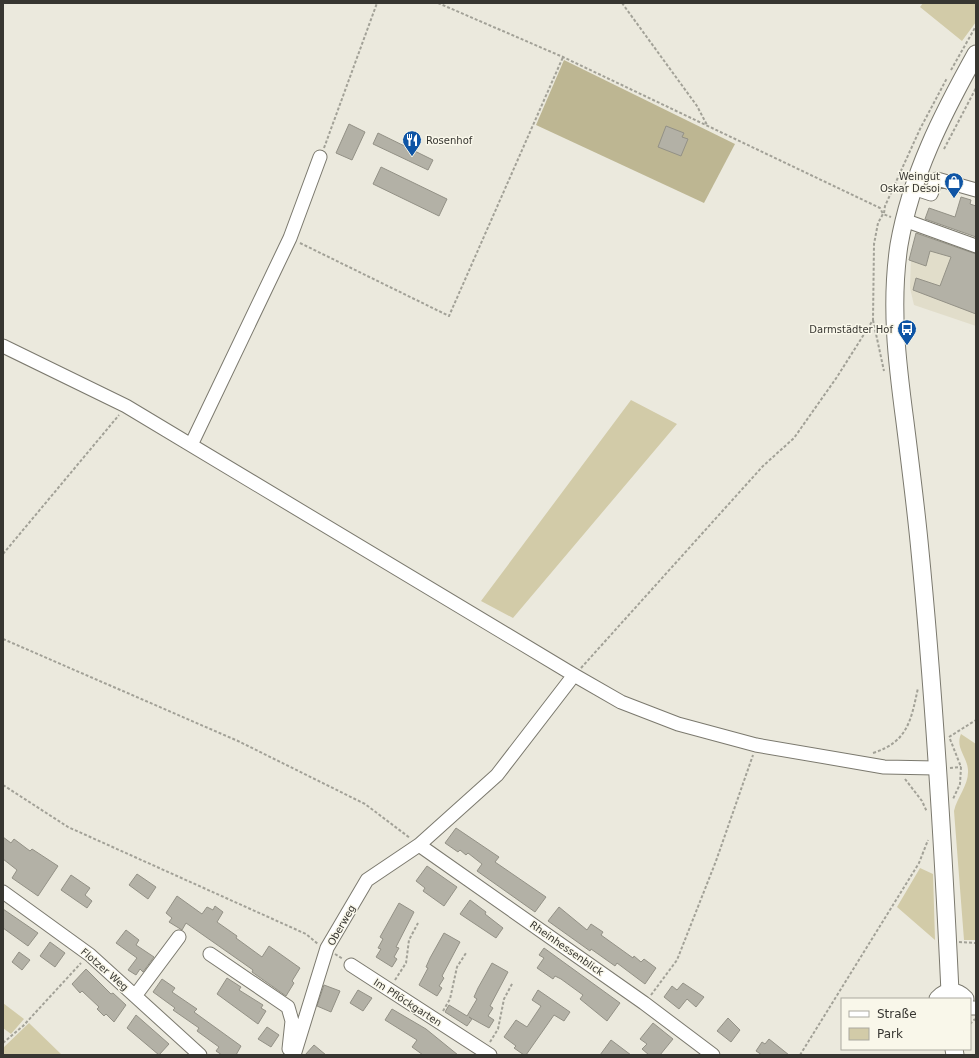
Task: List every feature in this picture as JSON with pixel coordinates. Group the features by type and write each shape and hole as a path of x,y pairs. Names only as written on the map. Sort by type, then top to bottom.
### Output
{"main road":[{"path":"951,997 921,560 895,340 895,284 904,220 913,188 936,128 976,54"}],"street":[{"path":"191,445 290,238 320,157"},
{"path":"913,188 931,194 937,179 976,190"},
{"path":"904,220 976,246"},
{"path":"3,346 126,406 621,702 678,724 756,745 853,763 900,769 936,768"},
{"name":"Oberweg","path":"294,1055 327,948 367,880 418,845 497,775 574,675"},
{"name":"Rheinhessenblick","path":"418,845 644,1003 711,1055"},
{"name":"Flotzer Weg","path":"3,892 90,954 200,1055"},
{"path":"135,996 179,937"},
{"path":"210,954 288,1007 292,1021 289,1055"},
{"name":"Im Pflöckgarten","path":"351,964 487,1053"}],"path":[{"path":"320,157 377,3"},
{"path":"438,3 563,57 880,208 883,214 904,220"},
{"path":"622,3 697,106 707,126"},
{"path":"290,238 449,316 563,57"},
{"path":"941,154 976,88"},
{"path":"883,214 878,223 874,244 873,320 882,355 885,377"},
{"path":"574,675 763,466 794,438 837,377 873,320"},
{"path":"3,554 126,406"},
{"path":"3,639 238,741 365,804 418,845"},
{"path":"853,763 862,757 883,750 894,743 906,731 911,720 918,685"},
{"path":"949,737 976,720"},
{"path":"947,733 961,767"},
{"path":"644,1003 677,960 716,861 756,745"},
{"path":"900,769 908,784 924,805 928,818"},
{"path":"3,785 68,827 306,934 314,942 327,948 351,964"},
{"path":"800,1055 919,863 925,851 928,836"},
{"path":"389,990 406,963 408,940 418,923"},
{"path":"960,948 960,942 976,943"},
{"path":"437,1020 450,999 457,967 466,953"},
{"path":"3,1043 23,1026 58,986 90,954"},
{"path":"487,1053 498,1029 504,999 513,982"}],"shaded area":[{"path":"564,60 735,144 704,203 536,125"},
{"path":"917,229 976,249 976,326 914,305 910,288 911,256"}],"green space":[{"path":"923,3 976,3 976,22 962,41 920,7"},
{"path":"631,400 677,424 513,618 481,601"},
{"path":"961,734 976,744 976,940 964,940 954,811 967,781 968,775 967,765 959,744"},
{"path":"920,868 933,874 935,940 897,907"},
{"path":"3,1003 24,1019 11,1034 3,1028"},
{"path":"29,1023 62,1055 3,1055 3,1048"}],"building":[{"path":"349,124 365,132 352,160 336,153"},
{"path":"666,126 684,133 682,137 688,139 681,156 658,147"},
{"path":"378,133 433,160 428,170 373,144"},
{"path":"381,167 447,199 439,216 373,184"},
{"path":"961,197 971,200 970,204 976,206 976,237 925,219 929,208 955,217"},
{"path":"916,233 976,254 976,314 913,290 916,278 940,286 951,257 930,251 926,266 909,260"},
{"path":"456,828 499,857 495,862 546,897 535,912 477,871 482,864 468,853 466,855 460,850 458,852 445,843"},
{"path":"3,837 11,843 14,839 30,851 32,849 58,866 38,896 12,878 17,870 3,859"},
{"path":"427,866 457,887 444,906 423,891 425,888 416,881"},
{"path":"137,874 156,887 148,899 129,885"},
{"path":"71,875 90,888 85,895 92,901 87,908 61,890"},
{"path":"177,896 202,914 207,907 213,910 215,906 223,912 217,922 237,936 236,938 262,957 269,946 300,968 292,981 294,983 286,996 252,972 253,970 186,923 182,930 169,922 172,918 166,913"},
{"path":"470,900 486,912 485,914 503,928 496,938 460,914"},
{"path":"399,903 414,912 396,947 399,948 394,957 397,959 392,967 376,957 381,949 378,948 383,939 380,937"},
{"path":"559,907 587,930 591,924 603,932 601,935 633,958 634,956 641,962 644,959 656,968 645,984 617,963 615,966 591,949 590,951 548,921"},
{"path":"3,909 38,933 28,946 3,928"},
{"path":"126,930 139,940 136,945 154,957 143,972 140,969 136,975 128,970 137,958 116,943"},
{"path":"444,933 460,942 442,976 444,978 439,986 442,988 437,996 419,985 428,968 426,967 430,958"},
{"path":"50,942 65,953 55,967 40,956"},
{"path":"544,948 620,1003 607,1021 580,999 583,995 561,979 555,976 553,979 537,968 544,958 539,955"},
{"path":"19,952 30,960 22,970 12,962"},
{"path":"492,963 508,972 490,1006 493,1008 488,1016 494,1020 489,1028 469,1017 472,1019 467,1026 445,1012 449,1005 467,1016 477,999 474,997 478,988"},
{"path":"86,969 111,994 113,993 126,1005 114,1022 106,1014 104,1016 97,1009 99,1007 82,991 80,993 72,984"},
{"path":"227,978 241,987 239,990 263,1005 261,1008 266,1011 258,1024 217,994"},
{"path":"162,979 175,988 172,992 197,1009 194,1012 241,1046 236,1055 222,1055 216,1051 219,1047 197,1031 199,1028 173,1010 175,1008 153,992"},
{"path":"683,983 704,997 696,1007 687,999 679,1009 664,997 672,986 677,990"},
{"path":"324,985 340,991 331,1012 317,1006"},
{"path":"358,990 372,998 363,1011 350,1003"},
{"path":"538,990 570,1012 564,1021 554,1015 526,1055 524,1055 514,1048 516,1046 504,1037 516,1020 527,1027 541,1006 532,1000"},
{"path":"392,1009 426,1029 458,1055 423,1055 412,1047 417,1040 385,1020"},
{"path":"136,1015 169,1044 159,1055 127,1028"},
{"path":"728,1018 740,1030 731,1042 717,1031"},
{"path":"653,1023 673,1039 660,1055 649,1055 642,1049 647,1044 640,1039"},
{"path":"267,1027 279,1035 271,1047 258,1039"},
{"path":"769,1039 789,1055 762,1055 756,1051 762,1042 765,1044"},
{"path":"611,1040 631,1055 600,1055"},
{"path":"314,1045 326,1055 305,1055"}],"place":[{"name":"Rosenhof","path":"412,157"},
{"name":"Weingut Oskar Desoi","path":"954,199"},
{"name":"Darmstädter Hof","path":"907,346"}]}
